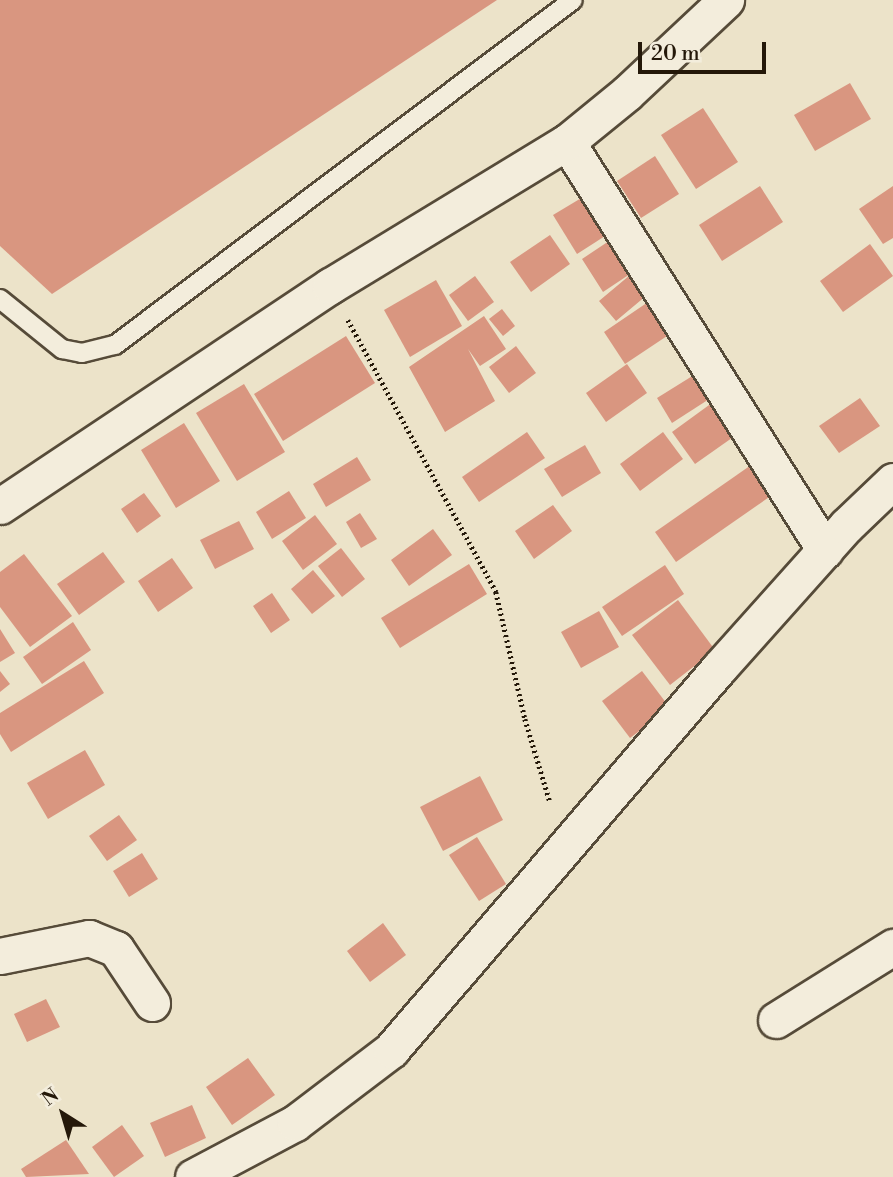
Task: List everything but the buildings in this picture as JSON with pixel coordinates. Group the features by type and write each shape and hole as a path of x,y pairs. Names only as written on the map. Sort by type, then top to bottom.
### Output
{"street":[{"path":"0,506 330,285 566,142 627,93 726,0"},
{"path":"566,142 825,550"},
{"path":"193,1177 295,1123 391,1050 825,550 893,481"},
{"path":"0,956 89,938 116,949 152,1003"},
{"path":"776,1020 893,947"}],"lane":[{"path":"0,299 62,349 82,353 115,345 573,0"}],"path":[{"path":"330,285 496,592 525,719 564,850"}]}
